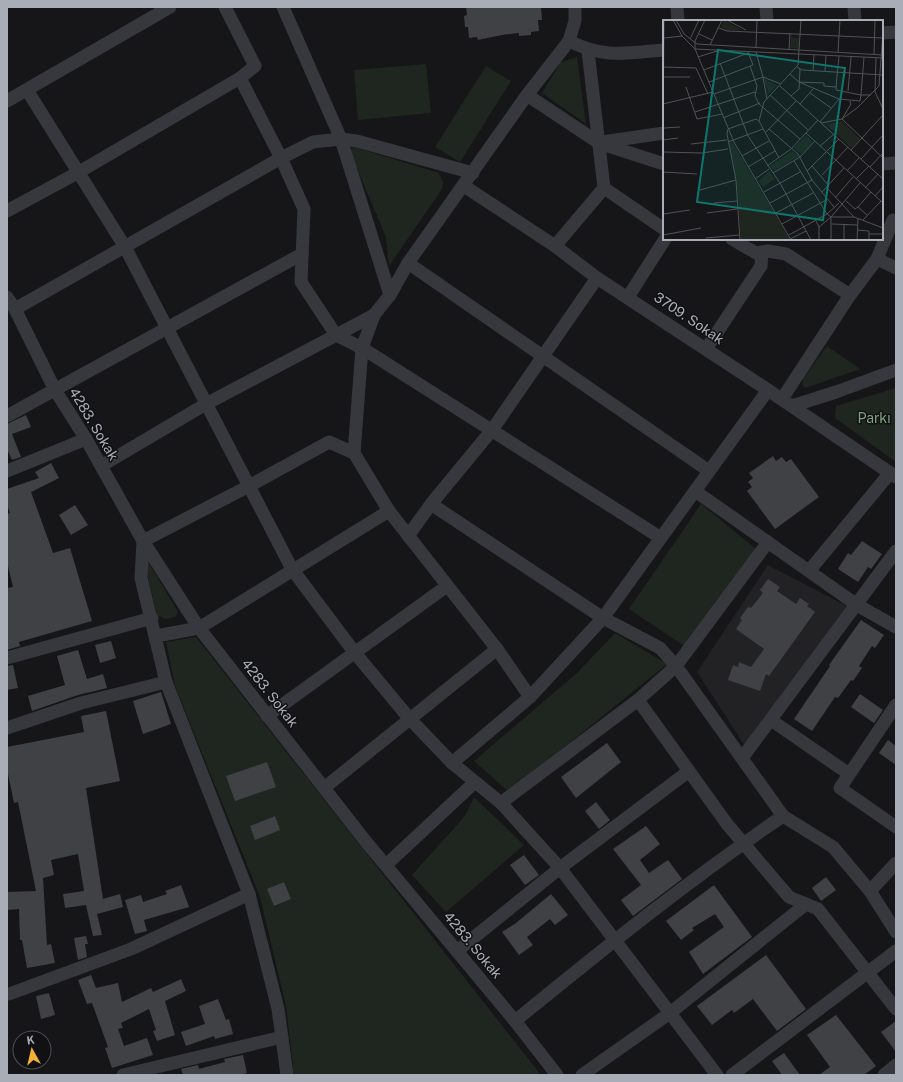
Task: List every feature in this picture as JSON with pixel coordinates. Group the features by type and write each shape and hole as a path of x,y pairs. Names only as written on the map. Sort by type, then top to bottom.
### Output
{"street":[{"path":"7,101 170,7"},
{"path":"7,211 79,172 240,78 255,66 225,7"},
{"path":"283,7 341,139 390,295"},
{"path":"530,697 497,649 388,511 354,453 362,348 374,315 390,295 408,263 527,95 569,41 575,21 575,7"},
{"path":"677,7 678,20"},
{"path":"766,7 767,20"},
{"path":"854,7 855,20"},
{"path":"883,33 896,32"},
{"path":"569,41 588,51 608,55 663,50"},
{"path":"555,246 604,188 588,51"},
{"path":"240,78 281,158 304,209 301,282 336,335 362,348 661,538"},
{"path":"27,90 125,247 292,569 355,653 409,718 452,763 501,803 560,868 718,1075"},
{"path":"527,95 598,143 663,164"},
{"path":"598,143 663,133"},
{"path":"15,309 281,158 313,142 341,139 356,141 473,173"},
{"path":"883,164 896,163"},
{"name":"3709. Sokak","path":"464,186 555,246 597,278 768,390 893,475"},
{"path":"604,188 663,228"},
{"path":"787,403 850,295 877,259 890,220"},
{"path":"628,297 664,240"},
{"path":"734,240 756,253 786,254 850,295"},
{"path":"706,349 761,266 762,252"},
{"path":"7,416 166,327 302,254"},
{"path":"877,259 896,268"},
{"path":"408,263 709,471"},
{"path":"408,536 431,504 492,430 597,278"},
{"name":"4283. Sokak","path":"7,297 15,309 55,390 86,439 143,541 199,628 324,788 515,1021 557,1075"},
{"path":"101,466 206,404 374,315"},
{"path":"787,403 836,392 896,370"},
{"path":"452,763 530,697 603,618 768,390"},
{"path":"7,471 86,439"},
{"path":"287,1075 278,1009 249,894 166,682 152,618 141,578 143,541 249,486 329,442 354,453"},
{"path":"809,571 893,475"},
{"path":"695,491 857,605 896,627"},
{"path":"431,504 603,618 660,648 676,666 783,816 833,847 870,891 896,932"},
{"path":"156,636 199,628 292,569 388,511"},
{"path":"501,803 638,700 676,666 768,542"},
{"path":"742,758 896,551"},
{"path":"267,716 447,586"},
{"path":"7,658 152,618"},
{"path":"324,788 409,718 497,649"},
{"path":"7,728 81,703 166,682"},
{"path":"638,700 743,843 789,897 818,909 867,974 896,1008"},
{"path":"896,705 840,788 896,827"},
{"path":"771,720 849,774"},
{"path":"457,951 560,868 689,771"},
{"path":"386,865 475,782"},
{"path":"515,1021 615,940 743,843 783,816"},
{"path":"870,891 896,863"},
{"path":"9,994 131,949 249,894"},
{"path":"582,1075 670,1013 806,904"},
{"path":"732,1075 896,951"},
{"path":"124,1075 282,1037"},
{"path":"884,1075 896,1065"}],"shaded area":[{"path":"768,565 847,606 745,746 697,672"}],"green space":[{"path":"577,57 586,124 542,93 561,62"},
{"path":"426,64 431,113 358,120 354,70"},
{"path":"486,66 511,81 460,162 435,147"},
{"path":"352,148 357,148 439,173 443,183 442,189 389,266 386,237 351,154"},
{"path":"827,346 860,369 805,388 802,384 803,379"},
{"name":"Parkı","path":"896,388 896,462 835,418 836,406"},
{"path":"701,504 756,549 684,646 629,609"},
{"path":"146,558 178,612 175,617 166,619 157,615 146,570"},
{"path":"615,633 667,664 509,792 474,761 577,673"},
{"path":"196,637 541,1075 294,1075 286,1006 260,897 175,686 166,642"},
{"path":"474,797 524,845 446,912 412,875 465,816"}],"building":[{"path":"466,7 541,8 542,20 538,20 539,31 531,32 531,35 519,36 519,33 478,40 477,37 469,38 468,27 465,27 464,16 467,15"},
{"path":"26,415 31,427 12,434 21,457 12,460 7,449 7,424"},
{"path":"773,456 776,461 782,457 786,462 791,459 819,497 775,529 747,491 752,487 748,482 753,478 749,473"},
{"path":"51,463 59,478 31,492 53,553 70,548 92,621 19,642 20,646 7,650 7,588 13,587 7,562 7,514 10,513 7,505 7,489 39,478 35,472"},
{"path":"75,505 88,525 71,535 59,515"},
{"path":"862,541 882,554 871,569 868,567 858,582 838,569 848,553 851,555"},
{"path":"768,579 780,587 777,591 796,604 800,598 809,604 807,606 815,612 769,676 766,674 760,691 728,680 733,665 738,667 739,662 751,667 764,649 736,629 742,620 740,618 748,607 751,608 763,593 760,590"},
{"path":"861,620 884,635 875,648 872,646 859,666 862,668 853,681 851,680 838,698 835,697 812,731 794,719 830,666 829,665"},
{"path":"111,641 116,658 100,663 95,645"},
{"path":"78,650 87,679 103,674 107,688 78,695 32,711 28,696 65,685 57,656"},
{"path":"13,665 18,688 7,690 7,666"},
{"path":"161,692 171,724 143,734 133,701"},
{"path":"860,694 883,710 874,723 851,707"},
{"path":"106,711 120,781 86,788 103,899 120,894 123,907 97,914 102,935 93,936 86,905 65,908 63,894 84,891 78,854 51,860 54,875 43,878 47,945 51,944 55,963 27,968 22,940 20,940 19,909 7,910 7,892 36,891 18,802 14,803 7,769 7,747 84,732 81,716"},
{"path":"888,740 896,746 896,765 879,753"},
{"path":"607,743 621,762 576,798 561,777"},
{"path":"267,762 276,787 235,801 226,776"},
{"path":"596,802 610,820 599,829 585,811"},
{"path":"275,816 280,830 255,840 250,826"},
{"path":"646,826 660,844 640,860 649,873 668,860 682,879 633,916 621,900 641,885 613,849"},
{"path":"524,855 539,875 525,885 510,865"},
{"path":"826,877 836,890 821,901 812,888"},
{"path":"284,882 291,899 274,906 267,889"},
{"path":"181,885 189,907 144,920 147,931 135,934 125,900 141,895 143,902 167,894 165,891"},
{"path":"714,885 752,937 703,974 689,952 724,927 715,914 692,928 694,930 681,940 666,921"},
{"path":"551,894 568,915 555,925 550,919 527,937 533,945 519,955 502,932 516,923"},
{"path":"86,936 88,944 85,944 87,957 78,960 74,938"},
{"path":"766,955 806,1009 777,1031 753,999 734,1013 732,1010 712,1025 697,1006"},
{"path":"91,975 96,988 118,983 122,1002 151,988 153,992 181,979 186,991 165,1001 175,1035 157,1041 153,1031 156,1030 149,1009 121,1023 123,1028 118,1029 124,1046 147,1038 153,1055 112,1068 105,1048 108,1047 92,1003 87,1004 78,980"},
{"path":"49,993 55,1015 41,1019 36,996"},
{"path":"218,999 226,1020 229,1019 233,1034 215,1039 214,1036 186,1046 181,1032 205,1024 199,1006"},
{"path":"836,1015 876,1066 864,1075 819,1075 830,1067 807,1035"},
{"path":"896,1021 896,1052 881,1032"},
{"path":"784,1053 800,1075 782,1075 772,1061"},
{"path":"243,1055 247,1073 240,1075 183,1075 181,1069 198,1065 199,1069 225,1062 224,1059"}]}
